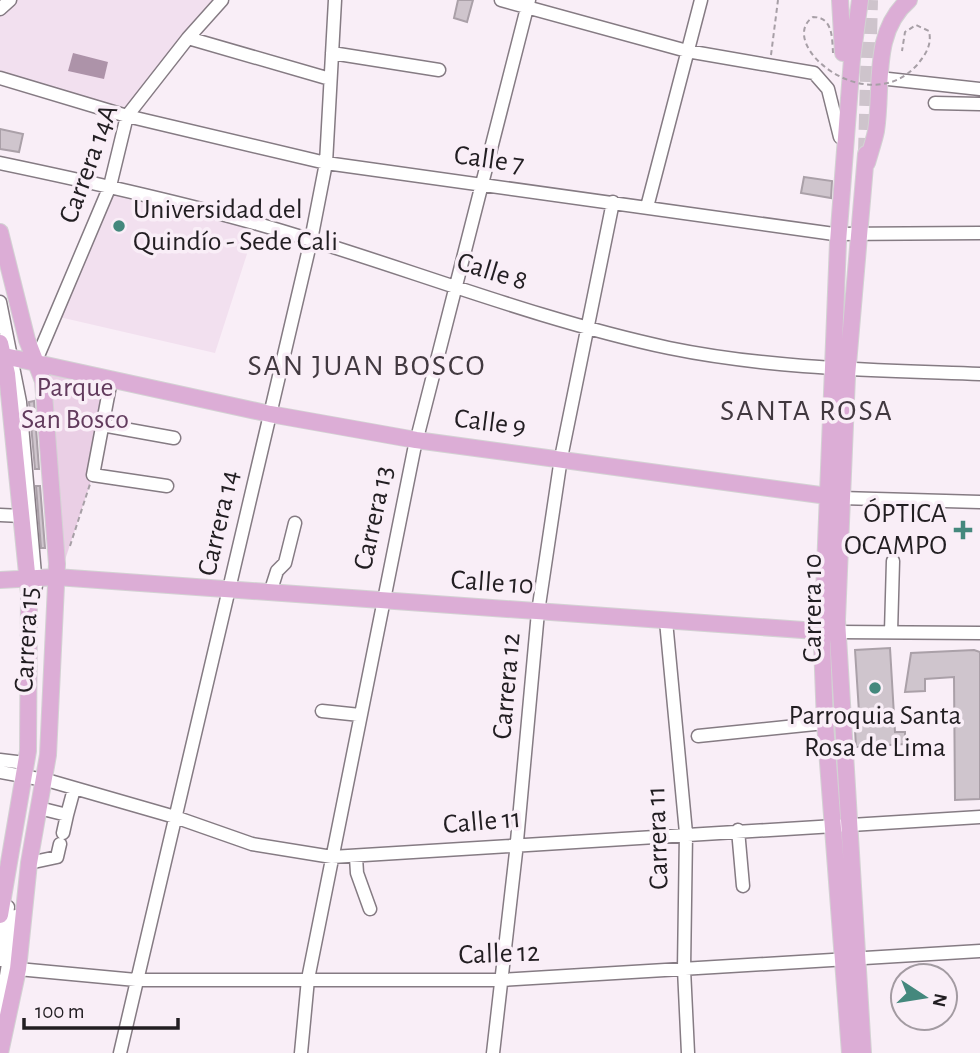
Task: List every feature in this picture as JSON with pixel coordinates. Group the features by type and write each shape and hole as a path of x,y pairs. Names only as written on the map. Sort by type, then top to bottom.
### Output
{"main road":[{"path":"840,0 843,24 840,137 846,160"},
{"name":"Carrera 10","path":"841,824 825,723 840,369 839,234 852,59 860,0"},
{"name":"Carrera 10","path":"840,369 859,236 866,159 876,132 887,31 897,12 909,0"},
{"name":"Carrera 15","path":"0,232 13,356 22,516 42,579 31,774 0,915"},
{"name":"Carrera 15","path":"13,356 43,381 42,579 48,755 31,774"},
{"name":"Calle 9","path":"13,356 270,414 416,440 834,497"},
{"name":"Calle 10","path":"0,580 42,579 229,590 830,632"},
{"name":"Carrera 10","path":"830,632 850,961 850,1053"},
{"name":"Carrera 15","path":"0,1053 18,970 29,863 39,808 31,774"},
{"name":"Carrera 10","path":"850,961 863,1053"}],"street":[{"path":"0,9 10,0"},
{"name":"Carrera 14A","path":"13,356 110,186 127,116 188,38 222,0"},
{"name":"Carrera 14","path":"120,1053 311,240 326,163 335,0"},
{"path":"501,0 528,4 687,51 814,73 823,80 840,137"},
{"path":"647,207 701,0"},
{"name":"Carrera 13","path":"301,1053 308,979 416,440 528,4"},
{"path":"188,38 330,79"},
{"path":"332,53 439,70"},
{"name":"Calle 7","path":"0,78 127,116 326,163 839,234 859,236 980,233"},
{"path":"880,78 980,89"},
{"path":"935,103 980,103"},
{"name":"Calle 8","path":"0,163 110,186 311,240 588,326 707,354 840,369 980,375"},
{"name":"Carrera 12","path":"494,1053 538,612 561,458 612,202"},
{"path":"0,256 42,579"},
{"path":"0,302 13,356"},
{"path":"980,361 980,375"},
{"path":"111,380 93,475 167,486"},
{"path":"102,425 174,438"},
{"name":"Calle 9","path":"834,497 980,502"},
{"path":"0,515 22,516"},
{"path":"270,593 277,571 285,563 295,523"},
{"path":"891,632 892,561"},
{"name":"Carrera 11","path":"666,621 686,833 684,969 688,1053"},
{"name":"Calle 10","path":"830,632 980,633"},
{"path":"322,711 360,715"},
{"path":"698,736 825,723"},
{"name":"Calle 11","path":"0,760 74,789 175,817 252,844 332,857 517,843 980,817"},
{"name":"Calle 11","path":"0,772 31,774"},
{"path":"0,960 31,774"},
{"path":"0,1012 31,774"},
{"path":"29,863 57,857 74,789"},
{"path":"39,808 67,815"},
{"path":"738,830 743,886"},
{"path":"356,857 357,873 370,909"},
{"name":"Calle 12","path":"18,970 136,980 501,980 850,961 980,951"}],"path":[{"path":"770,66 778,0"},
{"path":"832,53 828,24 823,19 813,17 806,22 803,31 808,48 816,59 848,82 867,86 898,79 915,68 927,51 931,40 929,31 916,24 911,27 905,32 902,51"},
{"path":"68,551 93,475"}],"shaded area":[{"path":"0,0 222,0 127,116 0,78"},
{"path":"73,53 108,62 104,79 68,71"},
{"path":"110,186 257,223 215,353 55,316"}],"green space":[{"name":"Parque San Bosco","path":"35,363 111,380 93,475 64,563"}],"building":[{"path":"458,0 473,0 467,22 454,18"},
{"path":"0,129 23,134 19,152 0,149"},
{"path":"804,177 832,181 831,198 801,193"},
{"path":"34,401 39,469 35,469 29,402"},
{"path":"36,486 40,486 45,548 41,548"},
{"name":"Parroquia Santa Rosa de Lima","path":"890,648 895,732 905,732 905,744 856,747 855,729 860,728 855,650"},
{"path":"980,652 980,799 955,800 954,677 925,679 925,691 905,692 911,653"}],"tunnel":[{"path":"866,154 870,0"}],"place":[{"name":"Universidad del Quindío - Sede Cali","path":"119,226"},
{"name":"ÓPTICA OCAMPO","path":"963,530"},
{"name":"Parroquia Santa Rosa de Lima","path":"875,688"}],"district":[{"name":"SAN JUAN BOSCO","path":"367,366"},
{"name":"SANTA ROSA","path":"807,411"}]}
